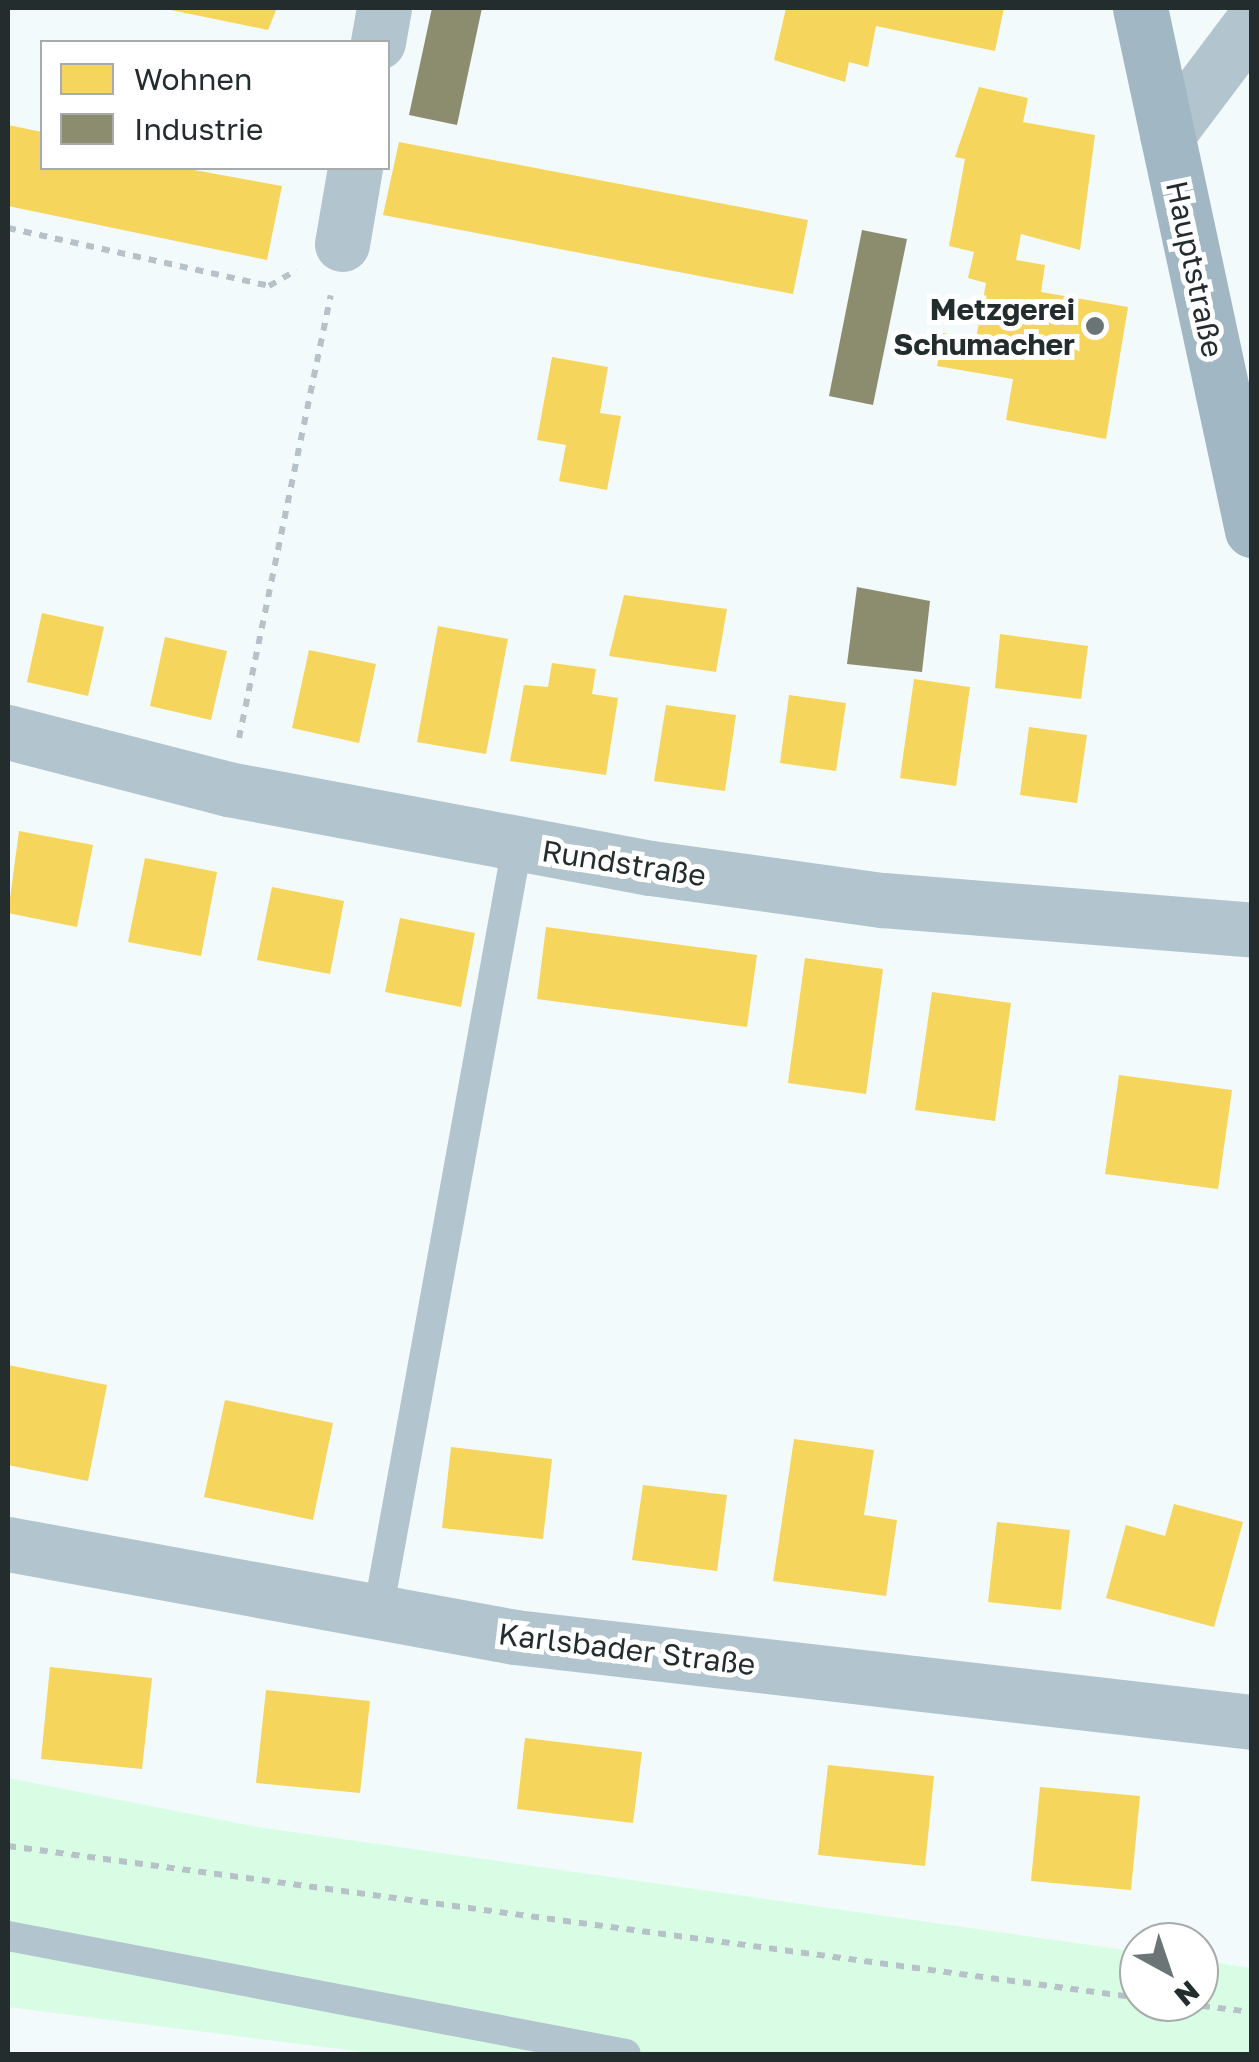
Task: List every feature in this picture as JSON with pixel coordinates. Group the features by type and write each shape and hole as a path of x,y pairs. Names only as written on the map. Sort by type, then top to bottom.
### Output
{"main road":[{"name":"Hauptstraße","path":"1140,8 1252,530"}],"street":[{"path":"378,40 384,8"},
{"path":"1167,135 1252,22"},
{"path":"342,244 355,170"},
{"name":"Rundstraße","path":"8,732 228,789 517,846 883,900 1252,930"},
{"name":"Karlsbader Straße","path":"8,1544 515,1637 1252,1722"}],"lane":[{"path":"378,1612 517,846"},
{"path":"8,1936 626,2054"}],"path":[{"path":"8,228 269,286 342,244"},
{"path":"228,789 342,244"},
{"path":"8,1846 1119,1995"},
{"path":"1219,2008 1252,2012"}],"green space":[{"path":"8,1778 257,1827 1119,1949 1119,2022 1219,2022 1219,1963 1251,1968 1251,2054 379,2054 8,2007"}],"building: Wohnen":[{"path":"166,8 277,8 268,30 166,9"},
{"path":"786,8 1004,8 995,51 876,26 868,67 849,62 845,82 774,60"},
{"path":"979,87 1028,98 1023,122 1095,135 1080,250 1021,234 1016,260 1045,265 1041,292 1128,307 1106,439 1006,420 1013,379 937,366 943,333 976,339 986,283 968,278 974,252 949,246 965,159 955,157"},
{"path":"8,125 40,132 40,170 194,170 282,186 267,260 8,206"},
{"path":"399,142 808,220 793,294 383,215"},
{"path":"552,357 608,367 600,413 621,416 607,490 559,481 566,445 537,440"},
{"path":"624,595 727,609 716,672 609,656"},
{"path":"42,613 104,627 88,696 27,682"},
{"path":"438,626 508,639 486,754 417,742"},
{"path":"1000,634 1088,646 1081,699 995,688"},
{"path":"165,637 227,651 211,720 150,706"},
{"path":"309,650 376,664 359,743 292,728"},
{"path":"552,663 596,669 592,694 618,698 606,775 510,761 524,685 548,687"},
{"path":"914,679 970,687 956,786 900,778"},
{"path":"789,695 846,703 836,771 780,763"},
{"path":"666,705 736,715 725,791 654,781"},
{"path":"1029,727 1087,735 1077,803 1020,795"},
{"path":"19,831 93,845 77,927 8,913"},
{"path":"145,858 217,872 201,956 128,942"},
{"path":"272,887 344,901 330,974 257,960"},
{"path":"400,918 475,933 461,1007 385,992"},
{"path":"546,927 757,955 747,1027 537,999"},
{"path":"805,958 883,969 866,1094 788,1083"},
{"path":"932,992 1011,1003 995,1121 915,1110"},
{"path":"1119,1075 1232,1090 1218,1189 1105,1174"},
{"path":"8,1365 107,1385 88,1481 8,1465"},
{"path":"225,1400 333,1423 313,1520 204,1497"},
{"path":"794,1439 874,1450 864,1515 897,1520 886,1596 773,1581"},
{"path":"451,1447 552,1459 543,1539 442,1528"},
{"path":"643,1485 727,1495 717,1571 632,1560"},
{"path":"1174,1504 1243,1522 1214,1627 1106,1598 1126,1525 1165,1536"},
{"path":"997,1522 1070,1530 1061,1610 988,1602"},
{"path":"50,1667 152,1678 142,1769 41,1759"},
{"path":"266,1690 370,1701 360,1793 256,1783"},
{"path":"525,1738 642,1752 633,1823 517,1809"},
{"path":"828,1765 934,1776 925,1866 818,1855"},
{"path":"1040,1787 1140,1796 1131,1890 1031,1881"}],"building: Industrie":[{"path":"432,8 482,8 457,125 409,115"},
{"path":"862,230 907,239 873,405 829,396"},
{"path":"857,587 930,601 922,672 847,664"}],"place":[{"name":"Metzgerei Schumacher","path":"1095,326"}]}
